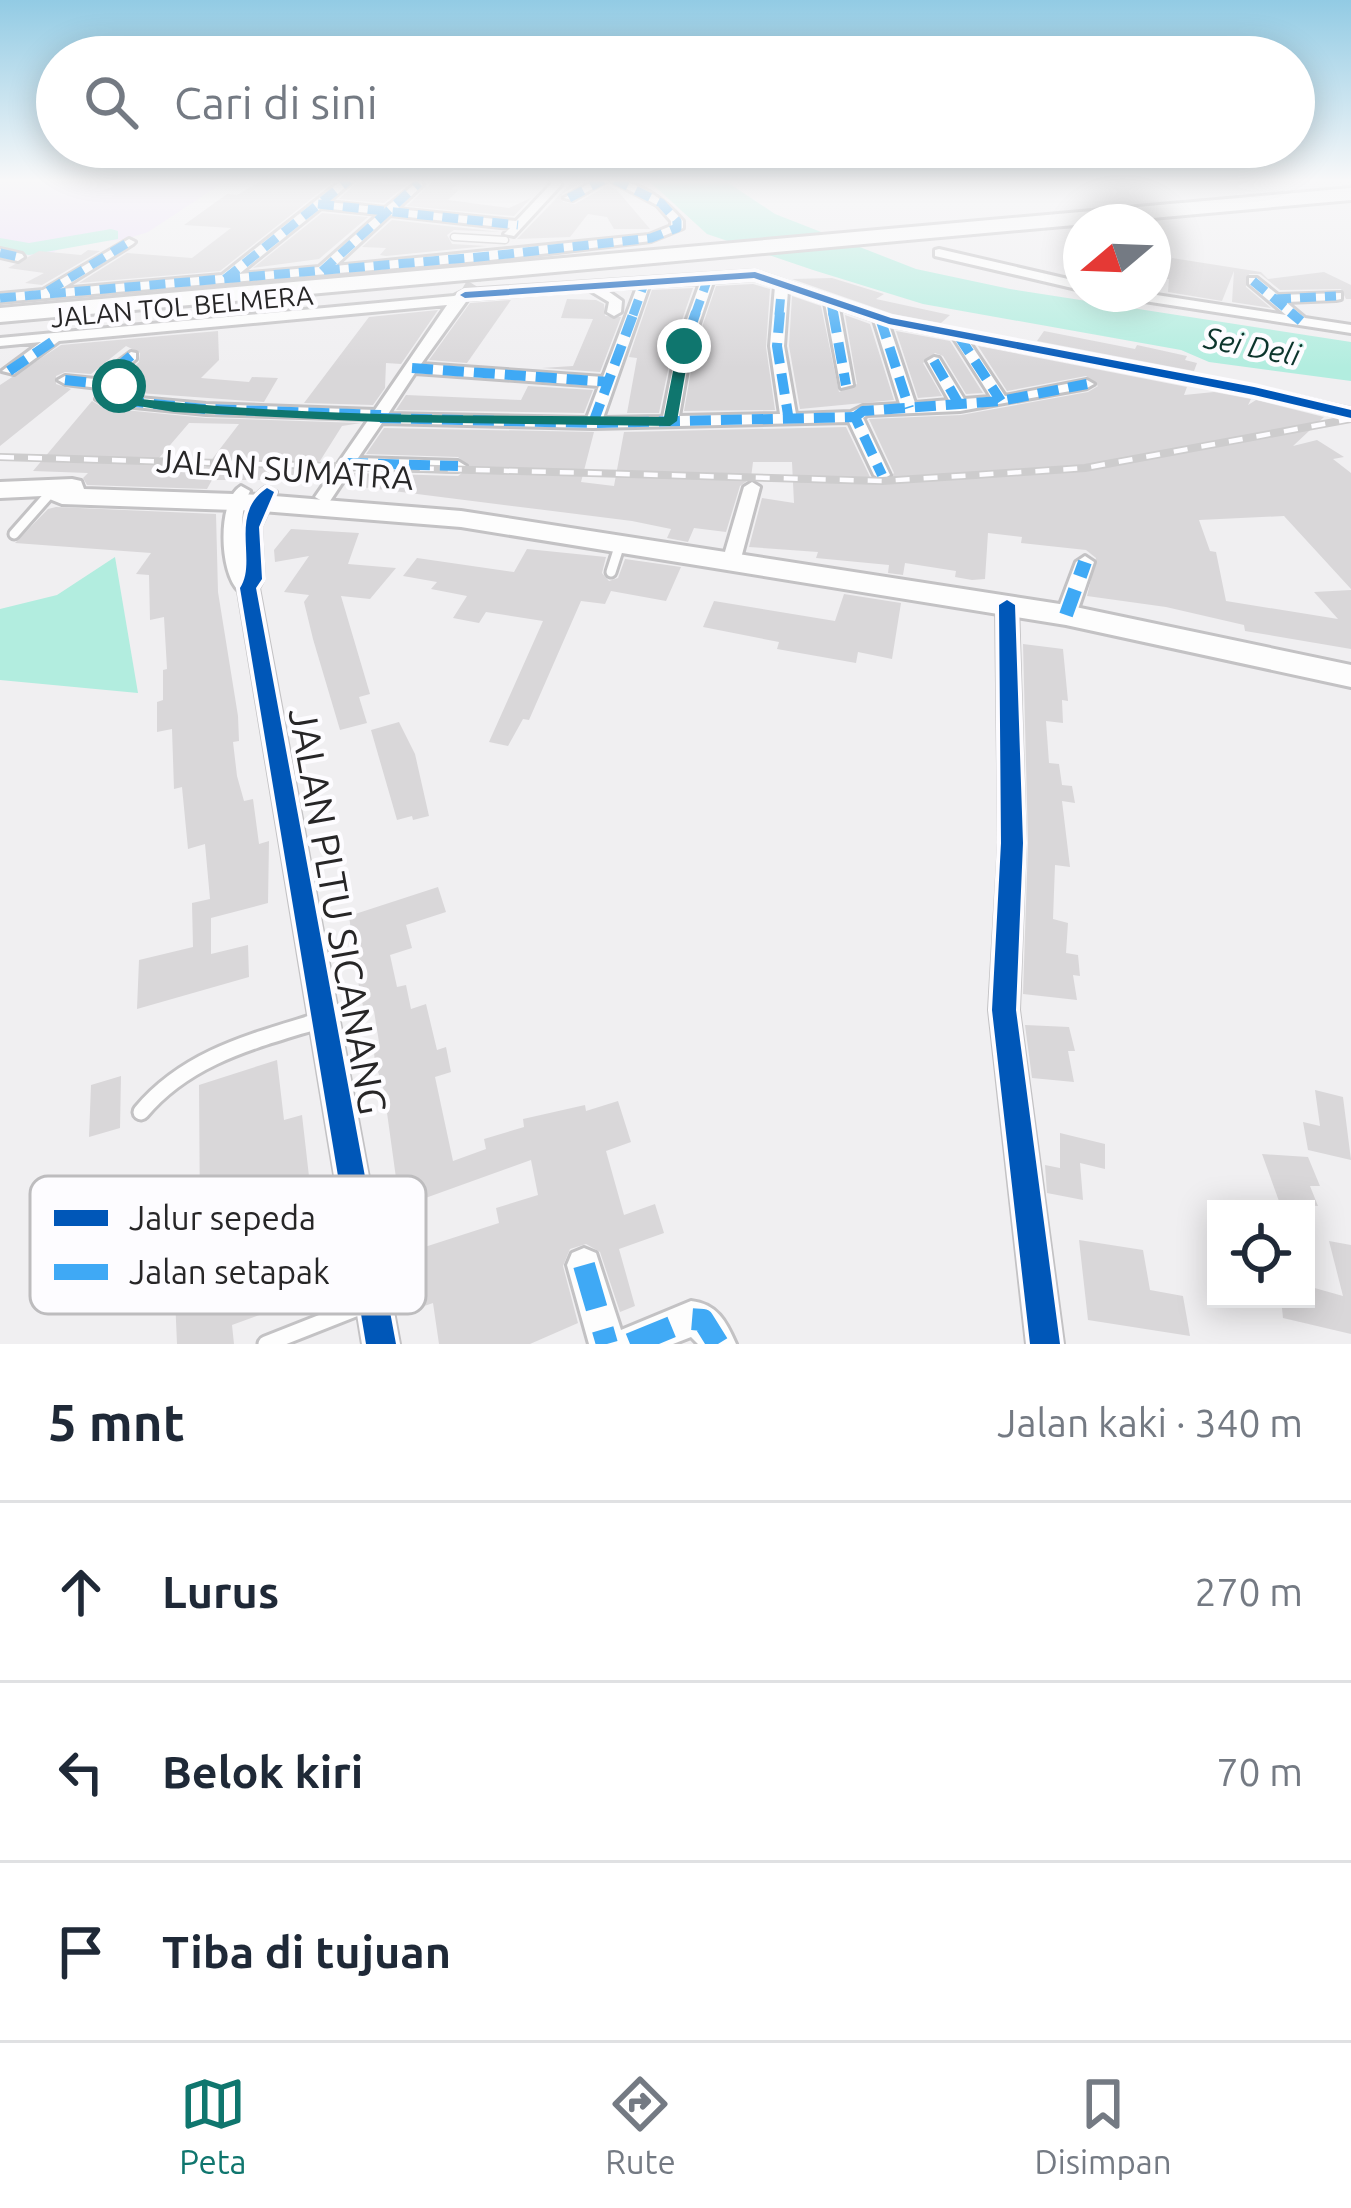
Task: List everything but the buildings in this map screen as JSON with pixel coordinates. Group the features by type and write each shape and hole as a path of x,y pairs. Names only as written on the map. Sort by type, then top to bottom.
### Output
{"highway":[{"name":"JALAN TOL BELMERA","path":"0,319 835,243"},
{"name":"JALAN SUMATRA","path":"0,490 251,503 284,514 322,502 461,519 616,558 731,562 1007,605 1351,676"}],"street":[{"path":"43,294 128,243"},
{"path":"224,279 269,243"},
{"path":"322,271 352,243"},
{"path":"490,256 503,243"},
{"path":"0,298 490,256 591,243"},
{"path":"939,253 1063,282"},
{"path":"0,254 18,257"},
{"path":"755,275 760,268 772,267 904,316 1219,373 1234,378 1242,388"},
{"path":"0,342 462,296 755,275 880,318 1242,388 1351,414"},
{"path":"670,421 684,346 708,278"},
{"path":"593,423 645,281"},
{"path":"1253,281 1301,321"},
{"path":"782,282 777,346 788,421"},
{"path":"594,288 616,301 614,312"},
{"path":"322,502 462,296"},
{"path":"1275,299 1336,296"},
{"path":"831,301 846,386"},
{"path":"1171,301 1351,329"},
{"path":"880,318 909,408"},
{"path":"958,335 1001,401"},
{"path":"9,370 59,337"},
{"path":"99,382 131,356"},
{"path":"934,361 961,406"},
{"path":"412,368 610,382"},
{"path":"65,380 119,386 104,399 372,427 788,421 861,430"},
{"path":"882,476 861,430 863,411 961,406 1087,384"},
{"path":"347,463 458,466"},
{"path":"731,562 752,487"},
{"name":"JALAN PLTU SICANANG","path":"248,588 239,583 236,563 251,503"},
{"name":"JALAN PLTU SICANANG","path":"251,503 254,579 248,588 351,1176"},
{"path":"1066,615 1085,562"},
{"path":"1007,605 1012,843 1004,1010 1045,1344"},
{"path":"584,1265 607,1344"},
{"name":"JALAN PLTU SICANANG","path":"375,1314 381,1344"},
{"path":"630,1344 691,1319 703,1320 718,1344"}],"lane":[{"path":"14,534 52,491"},
{"path":"142,1112 160,1085 182,1068 324,1019"},
{"path":"266,1344 342,1314"}],"shaded area":[{"path":"0,243 71,243 43,258 0,250"}],"water":[{"name":"Sei Deli","path":"733,243 849,243 916,269 1063,297 1063,312 1158,312 1351,342 1351,381 1209,362 1181,350 923,304"},
{"path":"115,557 138,693 0,680 0,609 57,595"}],"waterway":[{"path":"0,244 29,249 66,243"}],"tunnel":[{"path":"466,294 487,259"}],"railway":[{"path":"0,457 882,481 1085,468 1351,419"}],"marked path":[{"path":"48,291 128,243"},
{"path":"225,279 270,243"},
{"path":"322,271 353,243"},
{"path":"0,298 609,243"},
{"path":"0,253 18,257"},
{"path":"670,421 684,347 708,278"},
{"path":"593,423 645,281"},
{"path":"1253,281 1301,321"},
{"path":"782,282 777,346 789,421"},
{"path":"1275,299 1336,296"},
{"path":"831,301 846,385"},
{"path":"880,318 909,408"},
{"path":"958,335 1001,401"},
{"path":"9,371 59,337"},
{"path":"99,383 131,356"},
{"path":"934,361 960,406"},
{"path":"412,368 610,382"},
{"path":"65,380 119,386 104,399 206,409 381,415"},
{"path":"855,417 863,411 1001,401 1087,384"},
{"path":"380,418 593,423 855,417 882,475"},
{"path":"347,463 458,466"},
{"path":"1066,615 1085,562"},
{"path":"584,1265 607,1344"},
{"path":"630,1344 691,1319 703,1320 718,1344"}],"cycle path":[{"path":"465,295 755,275 889,321 1351,414"},
{"path":"267,492 251,527 254,579 248,588 351,1176"},
{"path":"1007,605 1012,843 1004,1010 1045,1344"},
{"path":"376,1314 381,1344"}],"route":[{"path":"119,386 104,399 174,408 380,418 670,421 684,346"}]}
